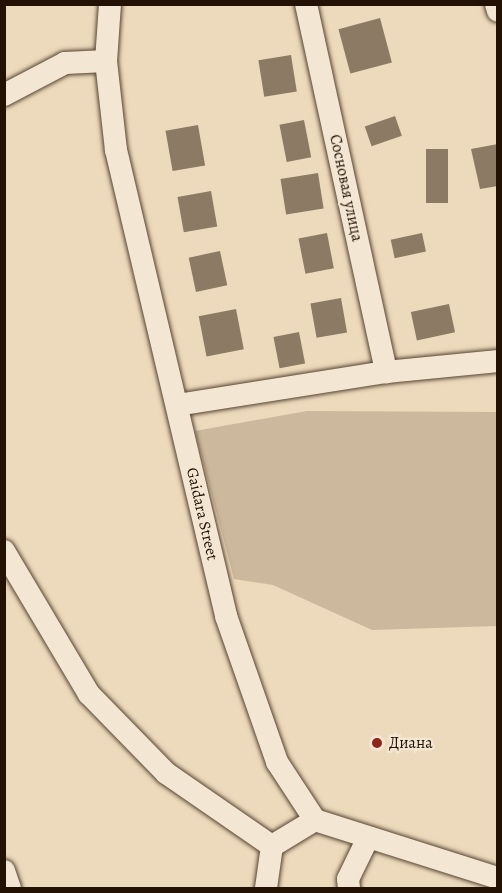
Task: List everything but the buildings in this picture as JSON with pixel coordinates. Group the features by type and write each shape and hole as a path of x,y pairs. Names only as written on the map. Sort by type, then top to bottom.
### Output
{"street":[{"name":"Gaidara Street","path":"110,4 106,61 116,150 226,616 277,762 315,820"},
{"name":"Сосновая улица","path":"306,4 386,372"},
{"path":"496,4 498,11"},
{"path":"4,94 65,63 106,61"},
{"path":"177,405 386,372 498,361"},
{"path":"4,551 89,694 166,773 272,846"},
{"path":"272,846 315,820 498,878"},
{"path":"350,888 348,879 368,838"},
{"path":"266,888 272,846"},
{"path":"4,872 10,888"}],"shaded area":[{"path":"307,411 497,412 497,626 372,630 273,585 234,579 195,431"}],"place":[{"name":"Диана","path":"377,743"}]}
